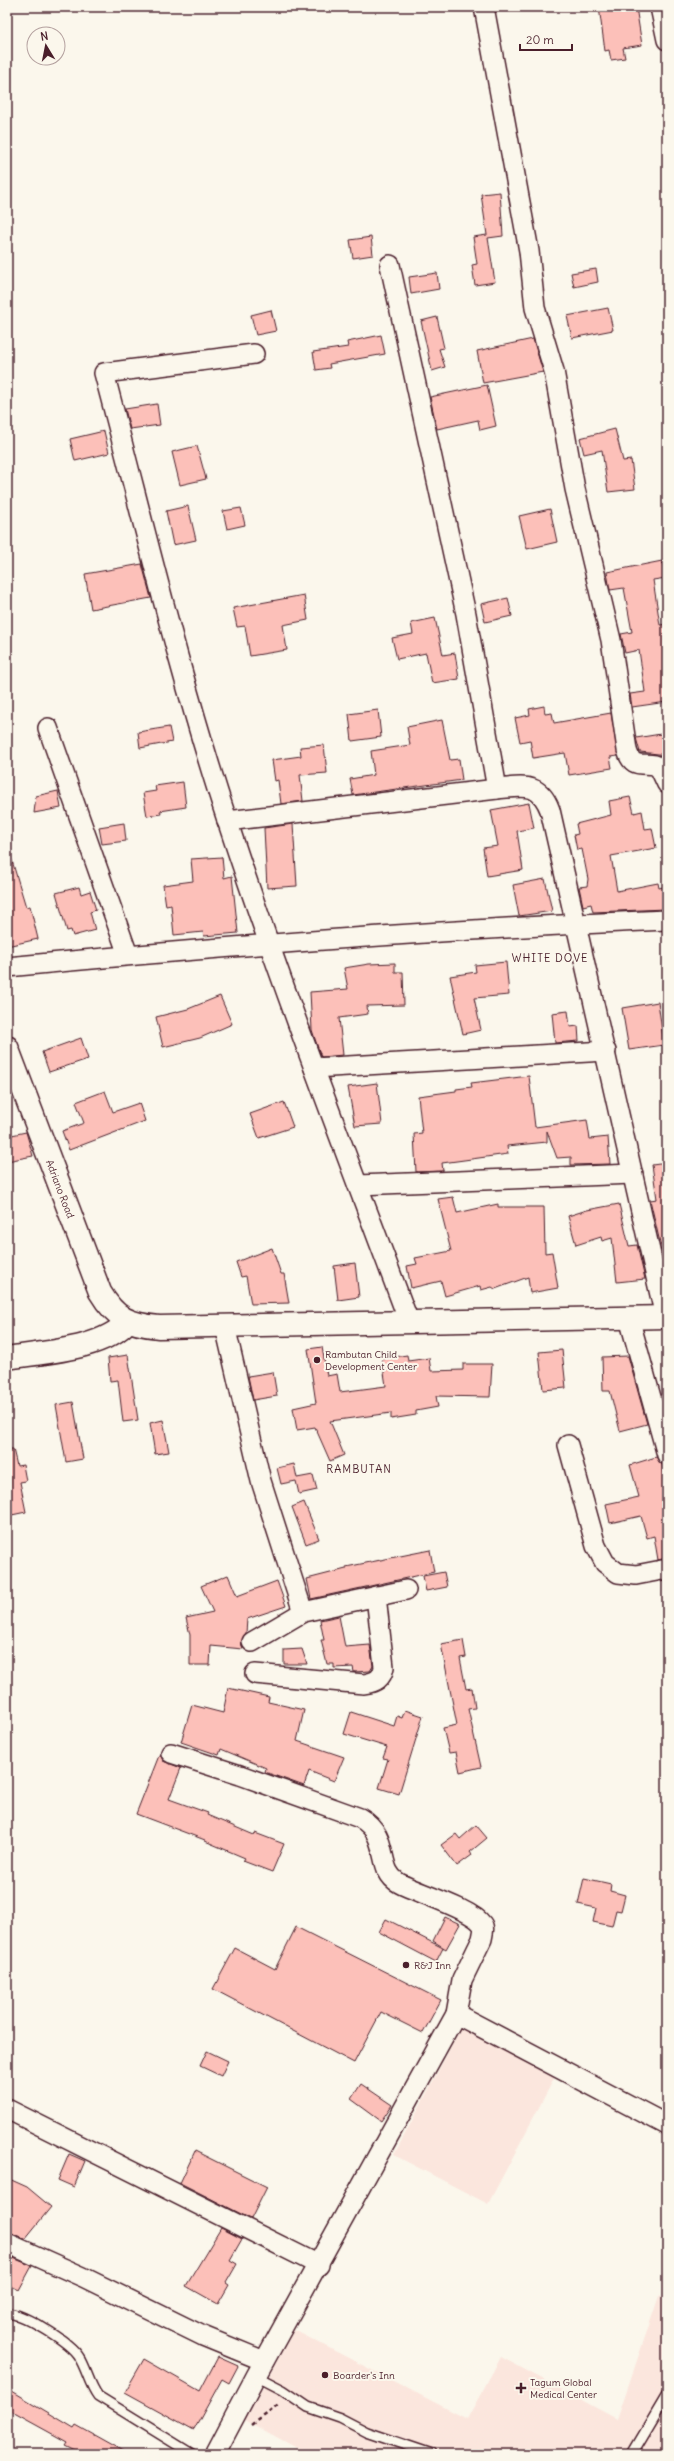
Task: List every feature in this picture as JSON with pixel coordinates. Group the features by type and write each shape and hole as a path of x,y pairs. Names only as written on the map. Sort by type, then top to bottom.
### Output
{"street":[{"path":"484,7 529,251 535,308 554,371 575,489 611,640 627,750 633,763 638,765 655,765 660,769 667,784"},
{"path":"660,7 667,40"},
{"path":"390,265 466,614 497,789"},
{"path":"254,354 104,373 169,626 227,821 269,945 410,1322"},
{"path":"48,728 128,955"},
{"path":"7,1358 94,1342 121,1330 128,1322 159,1326 225,1326 666,1317 606,1051 574,924 550,810 544,796 536,789 525,786 227,821"},
{"path":"7,967 128,955 574,924 667,920"},
{"name":"Adriano Road","path":"7,1047 100,1292 116,1313 128,1322"},
{"path":"314,1068 606,1051"},
{"path":"358,1185 633,1174"},
{"path":"629,1318 667,1455"},
{"path":"225,1326 261,1481 303,1612"},
{"path":"568,1445 596,1546 605,1563 618,1573 636,1575 667,1569"},
{"path":"252,1642 303,1612 406,1590"},
{"path":"255,1674 364,1684 378,1680 382,1675 384,1667 376,1596"},
{"path":"170,1753 240,1775 360,1818 374,1828 387,1869 394,1880 458,1909 480,1921 484,1931 482,1939 462,1980 456,2014 319,2265 260,2369 215,2454"},
{"path":"456,2014 667,2125"},
{"path":"7,2109 319,2265"},
{"path":"7,2243 83,2277 203,2336 260,2369"}],"lane":[{"path":"7,2313 63,2339 80,2358 91,2386 98,2396 192,2454"},
{"path":"260,2369 308,2407 340,2418 368,2432 432,2454"},
{"path":"632,2454 667,2395"}],"path":[{"path":"249,2430 252,2425 292,2395"}],"shaded area":[{"path":"463,2024 557,2073 488,2204 394,2155"},
{"path":"659,2296 667,2300 667,2454 308,2454 245,2420 294,2330 467,2419 501,2357 617,2419"}],"building":[{"path":"599,7 636,7 642,45 623,48 625,58 611,60 609,50 605,51"},
{"path":"500,192 503,236 488,238 495,282 475,285 472,265 477,264 473,237 487,235 481,194"},
{"path":"371,237 373,255 353,258 350,240"},
{"path":"596,269 598,282 574,287 571,273"},
{"path":"437,273 439,289 411,294 409,277"},
{"path":"608,308 613,330 572,338 567,316"},
{"path":"271,310 276,331 256,335 251,315"},
{"path":"437,317 444,348 439,349 445,367 432,371 421,321"},
{"path":"381,335 385,354 329,364 330,368 316,370 313,352 348,347 347,342"},
{"path":"533,339 543,372 483,383 477,351"},
{"path":"487,385 496,426 480,430 478,420 437,429 430,397"},
{"path":"157,404 160,425 130,429 125,409"},
{"path":"615,429 623,461 631,460 635,489 608,492 602,450 584,454 580,438"},
{"path":"104,431 109,453 75,461 70,439"},
{"path":"197,446 206,479 180,485 172,452"},
{"path":"188,506 196,540 173,545 166,511"},
{"path":"241,508 245,525 227,529 223,511"},
{"path":"550,509 557,542 527,549 519,516"},
{"path":"662,561 666,578 653,580 660,625 667,624 667,702 632,707 630,694 645,692 639,650 625,653 621,634 632,632 624,588 610,590 607,572"},
{"path":"142,564 151,598 91,609 85,574"},
{"path":"304,595 308,620 283,625 287,650 250,656 245,626 237,627 233,608"},
{"path":"508,598 512,616 485,622 481,604"},
{"path":"435,618 443,655 455,653 459,679 432,683 426,653 397,659 392,638 413,634 411,623"},
{"path":"544,706 545,714 552,713 554,723 611,713 618,756 610,757 612,768 569,775 565,753 533,758 530,740 520,742 515,718 530,715 529,709"},
{"path":"378,710 381,737 352,741 349,714"},
{"path":"442,720 450,760 459,759 462,780 353,795 350,779 374,775 371,751 410,745 407,727"},
{"path":"169,727 172,742 140,748 138,732"},
{"path":"667,733 667,755 640,752 636,738"},
{"path":"324,745 327,773 300,775 303,801 281,804 278,780 275,781 272,760 301,756 300,747"},
{"path":"183,782 186,807 160,811 161,814 147,816 143,793 156,791 155,786"},
{"path":"58,791 61,808 34,813 36,796"},
{"path":"630,797 634,813 642,811 645,829 652,828 656,848 611,856 617,891 658,883 659,888 667,886 667,902 663,903 665,909 593,912 591,904 583,906 579,887 587,886 588,879 582,849 577,850 574,835 578,834 576,824 611,815 609,801"},
{"path":"529,803 534,828 517,831 523,870 487,876 483,848 498,846 491,810"},
{"path":"124,823 126,841 102,844 99,827"},
{"path":"293,824 297,886 267,888 264,828"},
{"path":"7,854 10,854 26,907 30,906 38,939 7,946"},
{"path":"222,857 224,878 232,876 238,933 204,936 203,932 174,935 171,905 166,906 163,885 193,881 191,859"},
{"path":"545,879 552,911 519,916 513,885"},
{"path":"79,887 81,894 90,891 96,910 90,912 95,930 73,936 71,930 67,931 56,893"},
{"path":"506,962 509,995 474,998 481,1030 463,1034 450,976 476,972 475,965"},
{"path":"395,963 395,972 403,972 404,1005 367,1006 368,1014 339,1018 343,1055 321,1057 312,1030 310,992 348,989 344,968 369,964"},
{"path":"220,996 232,1024 200,1038 163,1047 156,1017 188,1009"},
{"path":"658,1002 664,1045 629,1050 622,1008"},
{"path":"568,1011 570,1027 578,1026 579,1041 555,1043 552,1013"},
{"path":"81,1038 88,1059 49,1072 42,1052"},
{"path":"529,1076 535,1127 587,1120 590,1139 608,1137 610,1164 571,1165 571,1157 557,1158 547,1131 547,1142 507,1146 508,1154 442,1163 443,1171 416,1172 414,1134 422,1133 418,1096 456,1091 456,1089 472,1087 471,1083"},
{"path":"377,1083 382,1124 355,1126 348,1087"},
{"path":"105,1091 113,1112 139,1103 145,1121 69,1150 62,1131 84,1123 76,1102"},
{"path":"284,1102 293,1127 259,1138 250,1114"},
{"path":"26,1132 33,1156 7,1161 7,1136"},
{"path":"667,1163 667,1250 662,1251 650,1200 657,1199 652,1165"},
{"path":"453,1197 457,1213 498,1204 498,1207 544,1207 545,1253 552,1252 558,1288 530,1293 528,1277 495,1289 492,1287 481,1290 480,1286 445,1296 441,1281 411,1288 407,1266 417,1264 415,1258 451,1251 438,1199"},
{"path":"619,1204 629,1246 637,1245 645,1279 617,1282 612,1238 602,1241 601,1237 576,1245 568,1216 587,1210"},
{"path":"272,1248 281,1274 284,1274 289,1303 251,1304 246,1276 241,1277 236,1262"},
{"path":"355,1263 359,1297 338,1300 334,1266"},
{"path":"322,1347 327,1376 337,1374 340,1392 386,1386 382,1359 407,1355 408,1361 429,1358 431,1371 463,1370 463,1364 492,1364 490,1397 436,1396 438,1407 416,1411 416,1415 391,1419 391,1413 330,1421 344,1455 330,1461 315,1427 297,1430 293,1408 316,1403 308,1349"},
{"path":"562,1350 566,1388 543,1390 539,1352"},
{"path":"128,1355 138,1420 123,1422 118,1380 110,1381 108,1358"},
{"path":"628,1356 647,1424 620,1431 610,1391 603,1391 602,1357"},
{"path":"273,1372 277,1396 253,1400 248,1376"},
{"path":"73,1402 83,1459 66,1462 56,1405"},
{"path":"163,1420 169,1452 155,1454 150,1423"},
{"path":"7,1449 13,1449 17,1466 23,1465 26,1481 20,1482 26,1512 7,1516"},
{"path":"656,1457 662,1464 667,1485 667,1558 658,1560 654,1536 647,1538 641,1516 610,1523 606,1504 639,1497 630,1465"},
{"path":"294,1464 297,1478 313,1475 317,1490 299,1494 296,1481 281,1484 277,1468"},
{"path":"304,1502 319,1539 306,1544 292,1507"},
{"path":"430,1550 434,1572 311,1599 307,1579 346,1569 346,1567"},
{"path":"444,1572 447,1587 426,1591 423,1576"},
{"path":"228,1575 237,1596 277,1581 286,1606 247,1619 246,1633 241,1642 243,1649 211,1646 210,1665 190,1665 190,1635 186,1618 213,1612 201,1586"},
{"path":"339,1616 345,1647 370,1645 373,1666 370,1671 354,1672 353,1667 334,1668 334,1664 327,1664 321,1640 324,1640 320,1620"},
{"path":"463,1640 466,1657 460,1658 466,1689 472,1688 475,1708 468,1709 481,1767 460,1772 456,1752 449,1753 443,1728 457,1725 441,1644"},
{"path":"302,1649 307,1664 284,1664 284,1650"},
{"path":"228,1688 269,1697 268,1702 304,1710 297,1741 344,1757 334,1781 309,1771 304,1786 265,1772 266,1768 221,1749 219,1755 181,1742 192,1705 223,1713"},
{"path":"405,1710 423,1716 399,1794 379,1788 388,1759 383,1758 387,1747 344,1734 351,1712 394,1726 397,1716 402,1718"},
{"path":"160,1753 163,1761 181,1768 169,1799 208,1813 207,1815 254,1835 255,1833 284,1844 272,1872 243,1861 245,1858 205,1840 136,1814"},
{"path":"476,1825 487,1838 470,1852 472,1855 457,1866 441,1845 456,1834 460,1839"},
{"path":"584,1878 611,1884 610,1891 625,1895 621,1911 616,1910 612,1926 593,1922 596,1908 578,1904"},
{"path":"445,1917 460,1924 446,1949 433,1941"},
{"path":"386,1919 443,1948 436,1962 379,1932"},
{"path":"296,1927 441,2000 423,2033 381,2012 354,2063 213,1989 235,1948 275,1969"},
{"path":"207,2051 228,2061 221,2076 200,2066"},
{"path":"361,2084 392,2105 381,2121 351,2099"},
{"path":"195,2151 267,2187 251,2219 180,2183"},
{"path":"69,2154 85,2161 74,2187 58,2180"},
{"path":"7,2178 27,2187 51,2207 25,2239 7,2231"},
{"path":"221,2228 242,2239 230,2260 237,2264 226,2283 229,2285 218,2304 186,2286"},
{"path":"11,2257 32,2266 19,2290 7,2284 7,2264"},
{"path":"218,2357 238,2366 229,2383 222,2379 194,2430 125,2392 144,2359 200,2391"},
{"path":"7,2388 74,2428 76,2425 128,2454 83,2454 65,2445 67,2442 7,2409"}],"place":[{"name":"Rambutan Child Development Center","path":"317,1360"},
{"name":"R&J Inn","path":"406,1965"},
{"name":"Boarder's Inn","path":"325,2375"},
{"name":"Tagum Global Medical Center","path":"521,2388"}],"district":[{"name":"WHITE DOVE","path":"550,958"},
{"name":"RAMBUTAN","path":"359,1469"}]}
